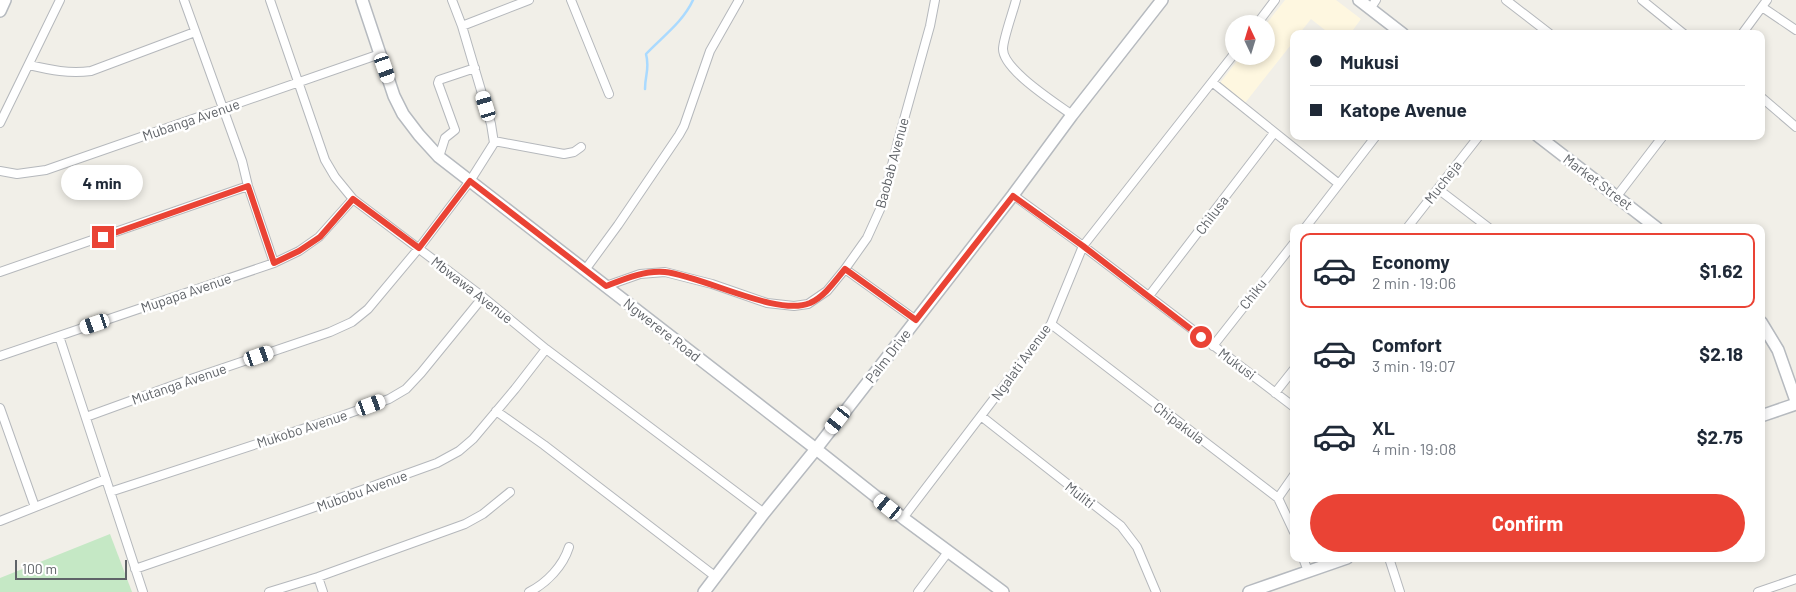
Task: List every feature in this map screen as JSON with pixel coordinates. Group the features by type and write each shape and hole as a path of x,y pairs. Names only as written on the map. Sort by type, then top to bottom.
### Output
{"street":[{"path":"0,11 5,0"},
{"path":"0,123 60,0"},
{"path":"184,0 242,161 248,186 274,263"},
{"name":"Mbwawa Avenue","path":"270,0 325,160 353,199 764,513"},
{"name":"Ngwerere Road","path":"362,0 394,96 419,135 438,157 903,518 1003,592"},
{"path":"452,0 475,68 493,129 494,141 564,154 574,152 581,146"},
{"path":"462,26 530,0"},
{"path":"571,0 609,94"},
{"path":"585,270 679,135 684,126 710,51 739,0"},
{"name":"Baobab Avenue","path":"606,286 640,274 665,272 712,284 767,303 794,306 808,304 827,291 867,238 882,206 930,26 935,0"},
{"path":"1016,0 1003,50 1006,62 1016,73 1072,115"},
{"name":"Palm Drive","path":"704,592 1013,196 1072,115 1162,0"},
{"path":"1264,15 1276,0"},
{"path":"1359,0 1373,4 1400,30"},
{"path":"1506,0 1545,30"},
{"path":"1642,0 1679,30"},
{"path":"1745,30 1767,0"},
{"path":"1762,7 1796,30"},
{"path":"29,65 61,72 91,71 195,32"},
{"name":"Mubanga Avenue","path":"0,171 17,174 46,170 380,54"},
{"name":"Ngalati Avenue","path":"903,518 1051,324 1083,246 1225,65"},
{"path":"438,157 445,138 455,130 438,83 439,80 475,68"},
{"path":"1212,82 1339,184"},
{"path":"1765,100 1796,127"},
{"name":"Chilusa","path":"1149,296 1274,133"},
{"path":"1309,224 1373,140"},
{"name":"Mucheja","path":"1410,224 1476,140"},
{"name":"Market Street","path":"1543,140 1652,224"},
{"path":"1617,196 1660,140"},
{"name":"Mutanga Avenue","path":"86,417 330,332 352,322 368,309 419,248 470,181 494,141"},
{"path":"0,272 248,186"},
{"path":"1438,189 1484,224"},
{"name":"Mukusi","path":"1013,196 1083,246 1290,404"},
{"name":"Mupapa Avenue","path":"0,356 274,263 299,251 320,237 353,199"},
{"name":"Chiku","path":"1213,346 1290,247"},
{"path":"845,269 916,320"},
{"name":"Mukobo Avenue","path":"110,492 336,418 388,398 406,388 421,373 483,297"},
{"name":"Chipakula","path":"1051,324 1278,498 1290,524"},
{"path":"1765,329 1778,350 1796,402 1765,414"},
{"path":"59,336 143,592"},
{"name":"Mubobu Avenue","path":"135,569 429,466 459,451 473,439 546,348"},
{"path":"1275,393 1290,374"},
{"path":"0,408 35,507"},
{"path":"496,411 544,445 716,578"},
{"name":"Muliti","path":"981,416 1120,526 1137,547 1156,592"},
{"path":"0,521 106,478"},
{"path":"1278,498 1290,482"},
{"path":"269,592 318,577 465,524 483,514 510,492"},
{"path":"529,592 547,580 556,570 566,556 569,547"},
{"path":"918,592 948,552"},
{"path":"1305,562 1308,571"},
{"path":"1248,592 1335,562"},
{"path":"1390,562 1400,592"},
{"path":"318,577 323,592"},
{"path":"1758,592 1796,579"}],"shaded area":[{"path":"1285,0 1336,0 1361,19 1353,30 1325,30 1311,19 1302,30 1290,30 1290,46 1245,103 1220,83 1234,65 1275,65 1275,15 1273,15"}],"green space":[{"path":"110,534 132,592 0,592 0,578"}],"waterway":[{"path":"645,89 646,54 678,22 693,0"}],"route":[{"path":"103,237 248,186 274,263 299,251 320,237 353,199 419,248 470,181 606,286 640,274 665,272 712,284 767,303 794,306 808,304 817,299 827,291 845,269 916,320 1013,196 1083,246 1201,337"}]}
